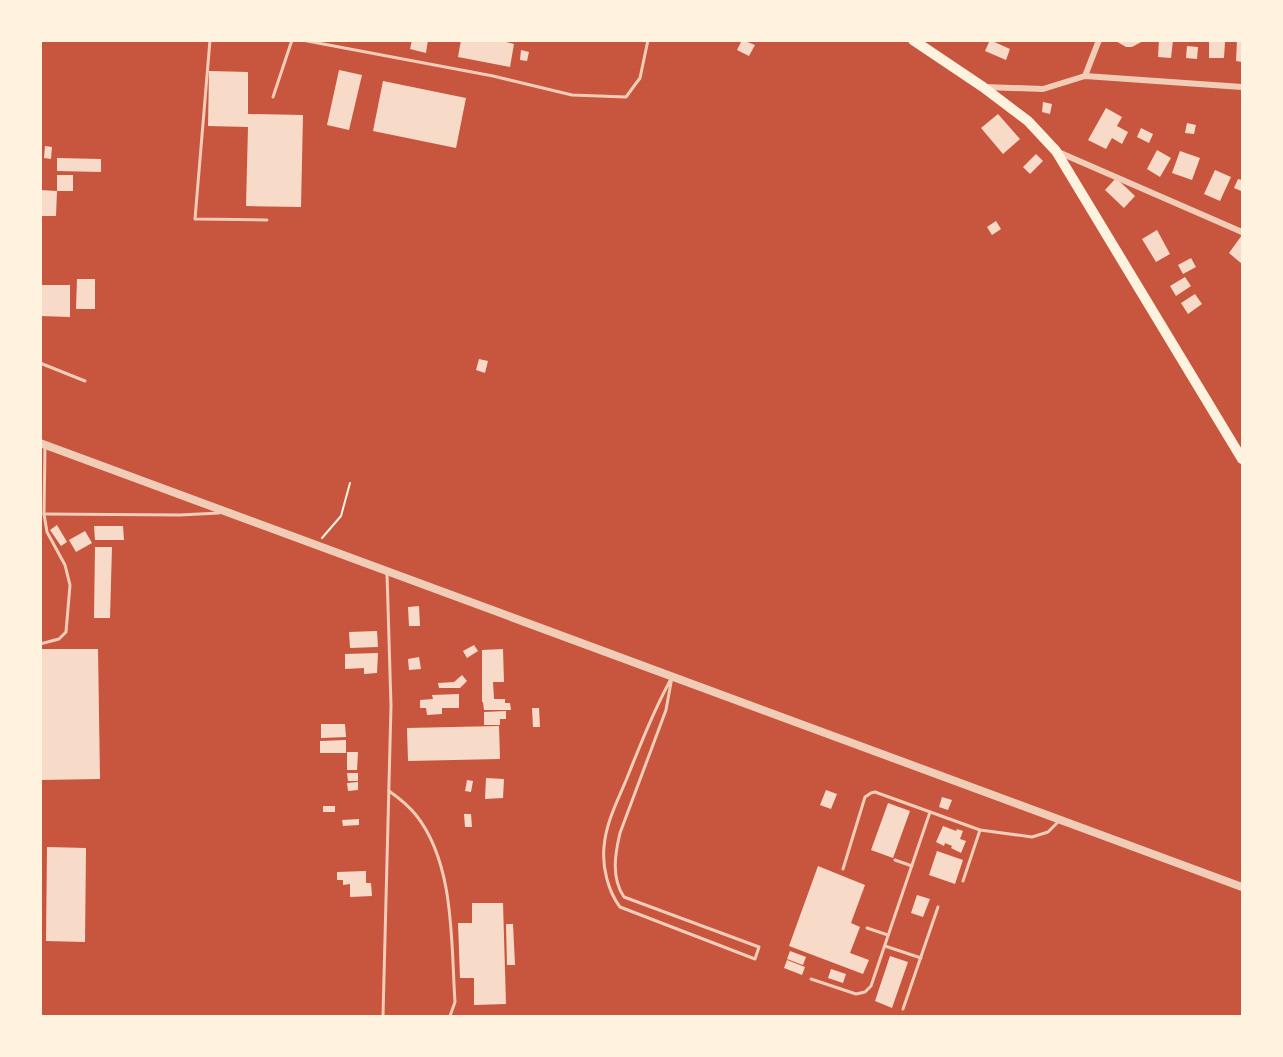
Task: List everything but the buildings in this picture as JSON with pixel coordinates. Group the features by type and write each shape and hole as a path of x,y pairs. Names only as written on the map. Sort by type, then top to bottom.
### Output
{"main road":[{"path":"913,40 983,87 1028,121 1056,151 1242,459"}],"street":[{"path":"1085,76 1099,40"},
{"path":"983,87 1043,89 1085,76 1242,87"},
{"path":"1056,151 1242,232"},
{"path":"43,444 1242,887"}],"lane":[{"path":"210,40 195,219 267,220"},
{"path":"273,97 292,40"},
{"path":"302,40 493,76 572,95 626,97 640,78 648,40"},
{"path":"40,363 85,381"},
{"path":"40,644 58,639 66,632 70,585 64,565 47,532 44,514 43,444"},
{"path":"44,514 180,515 228,512"},
{"path":"383,1017 391,706 387,571"},
{"path":"672,677 666,710 620,832 615,871 618,888 624,897 759,947 755,959 620,907 612,897 607,880 604,849 607,826 656,706 672,677"},
{"path":"389,791 418,817 431,841 444,876 455,1002 450,1017"},
{"path":"843,870 866,797 875,792 980,830 1032,837 1048,832 1060,820"},
{"path":"811,979 856,994 865,992 871,986 930,812"},
{"path":"963,881 980,830"},
{"path":"895,860 912,866"},
{"path":"903,1009 938,907"},
{"path":"867,928 888,935"},
{"path":"885,946 921,958"}],"path":[{"path":"316,545 341,516 350,483"}]}
